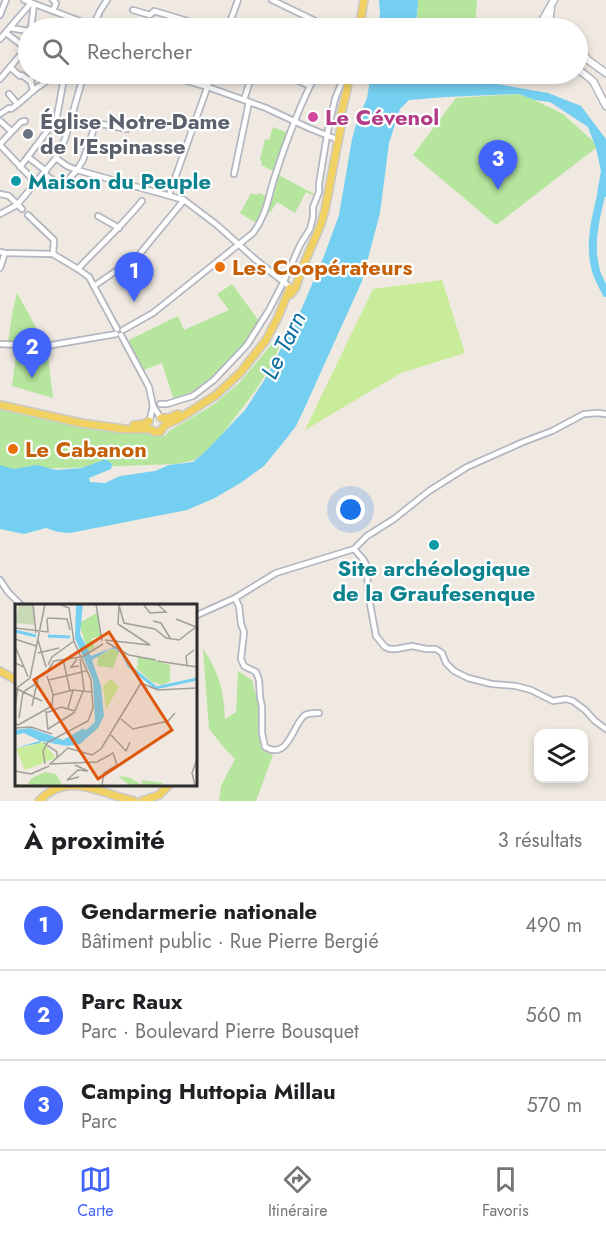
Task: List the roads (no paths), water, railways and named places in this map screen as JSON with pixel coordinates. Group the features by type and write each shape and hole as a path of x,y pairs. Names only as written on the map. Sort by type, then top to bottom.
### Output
{"main road":[{"path":"361,18 365,0"},
{"path":"364,18 365,0"},
{"path":"333,163 338,126 348,84"},
{"path":"0,405 81,423 115,426 141,425 150,423 155,416 162,420 180,418 225,388 266,340 301,271 325,210 341,119"},
{"path":"317,231 316,217 326,202"},
{"path":"150,423 155,432 160,432 162,420"},
{"path":"0,671 15,679"},
{"path":"39,801 51,790 65,786"},
{"path":"75,786 134,801"},
{"path":"142,801 159,795 168,786"}],"street":[{"path":"0,15 6,0"},
{"path":"24,0 69,18"},
{"path":"53,0 56,3 53,11"},
{"path":"96,18 107,0"},
{"path":"231,18 238,0"},
{"path":"272,0 309,18"},
{"path":"542,18 552,3"},
{"path":"550,18 552,3"},
{"path":"31,18 33,4"},
{"path":"20,18 33,4"},
{"path":"133,10 150,15 154,11 178,18"},
{"path":"0,39 18,20"},
{"path":"0,28 18,30"},
{"path":"8,30 18,40"},
{"path":"0,79 18,59"},
{"path":"588,60 606,74"},
{"path":"10,67 18,74"},
{"path":"588,77 593,81 606,105"},
{"path":"31,84 33,91"},
{"path":"11,131 0,121 0,114 20,103 44,84"},
{"path":"20,166 57,116 63,84"},
{"path":"0,214 20,207 56,158 65,139 81,84"},
{"path":"197,84 266,108 336,139"},
{"path":"168,195 209,84"},
{"path":"234,174 250,84"},
{"path":"0,344 46,346 119,332 153,312 239,245 253,233 265,213 275,174 310,86 306,84"},
{"path":"160,404 193,396 214,380 246,345 269,310 300,244 316,217 313,207 319,192 327,135 335,99 343,84"},
{"path":"9,94 15,101"},
{"path":"25,122 21,122 0,144 36,183"},
{"path":"28,157 61,185 77,170 88,148 96,123 127,129"},
{"path":"56,158 77,170 184,200 217,225 279,279 292,286"},
{"path":"0,194 9,196 20,207"},
{"path":"94,286 138,256 184,200"},
{"path":"78,269 142,201"},
{"path":"28,215 54,240 53,254"},
{"path":"98,216 119,228"},
{"path":"0,268 2,252 53,254 88,277 149,387 153,406 162,420"},
{"path":"150,423 153,406"},
{"path":"196,616 235,598 276,573 354,549 367,536 394,519 429,490 467,467 552,431 584,414 606,414"},
{"path":"354,549 367,566 368,593 376,636 385,647 396,649 412,646 436,649 442,653 446,663 454,671 468,678 524,688 553,702 566,699 573,701 606,729"},
{"path":"0,580 20,604"},
{"path":"235,598 239,606 244,632 241,659 244,666 256,672 259,680 265,747 276,750 285,745 307,713 319,713"}],"water":[{"path":"379,0 418,0 417,18 379,18"},
{"name":"Le Tarn","path":"369,84 497,84 548,93 581,106 606,139 606,197 597,193 601,171 588,127 550,102 534,100 519,94 409,100 400,109 389,143 380,213 362,281 296,426 264,466 215,498 187,510 70,533 46,528 24,534 0,529 0,465 13,469 37,465 56,470 82,468 106,459 112,464 111,469 89,478 90,482 105,483 120,476 193,462 245,410 265,379 302,308 324,256 339,215 352,139 367,98"}],"waterway":[{"path":"606,176 593,235 596,271 606,293"}],"place":[{"name":"Le Cévenol","path":"313,117"},
{"name":"Église Notre-Dame de l'Espinasse","path":"28,134"},
{"name":"Maison du Peuple","path":"16,181"},
{"name":"Camping Huttopia Millau","path":"498,190"},
{"name":"Les Coopérateurs","path":"220,267"},
{"name":"Gendarmerie nationale","path":"134,302"},
{"name":"Parc Raux","path":"32,378"},
{"name":"Le Cabanon","path":"13,449"},
{"name":"Site archéologique de la Graufesenque","path":"434,545"}]}
